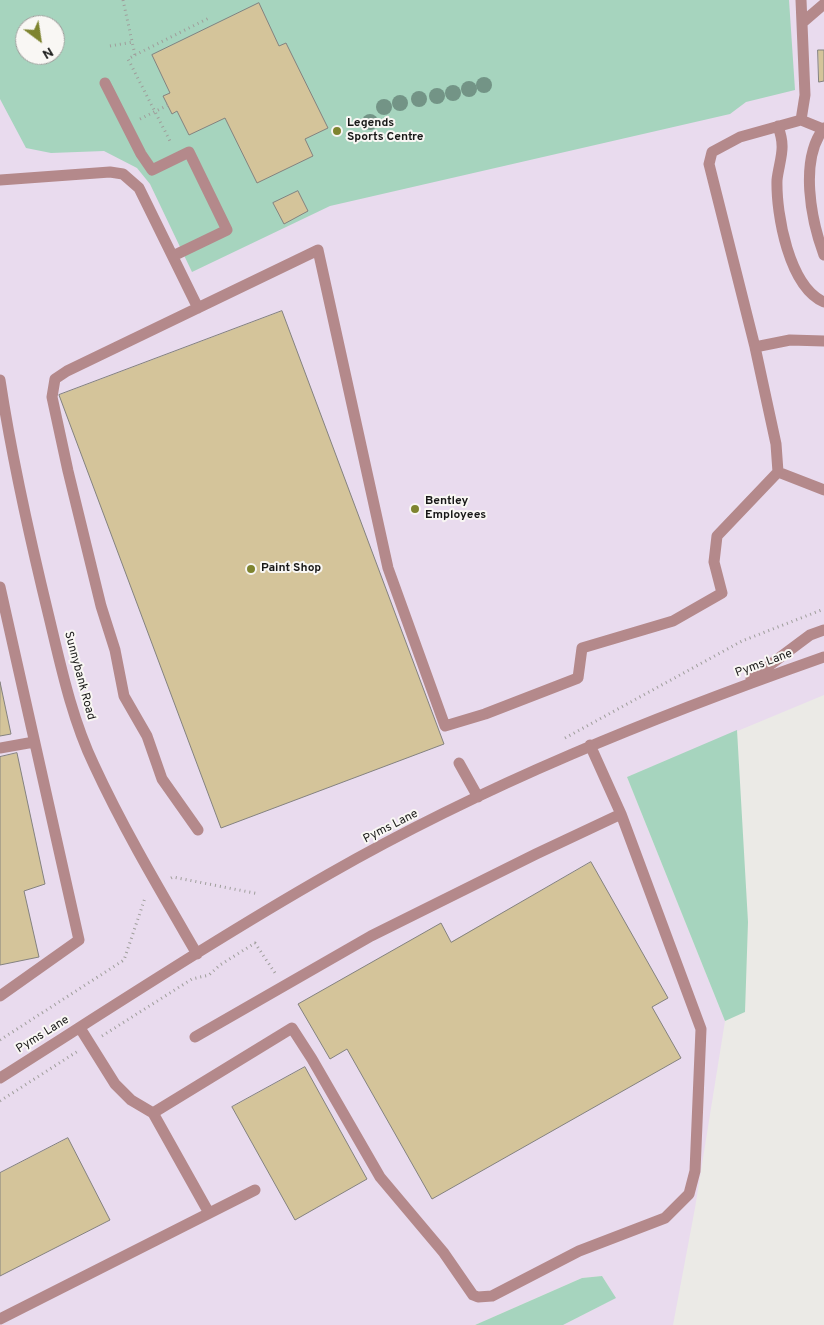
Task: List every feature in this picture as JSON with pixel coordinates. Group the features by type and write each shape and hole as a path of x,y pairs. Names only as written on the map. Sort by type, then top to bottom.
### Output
{"lane":[{"path":"800,120 805,95 801,0"},
{"path":"803,22 824,4"},
{"path":"105,83 141,154 152,170 189,152 227,230 173,256"},
{"path":"198,830 162,779 147,736 124,696 116,650 101,606 52,398 55,379 67,371 318,250 388,568 445,726 484,714 578,678 582,648 673,621 722,593 714,562 717,536 778,472 776,444 755,347 709,164 712,152 722,144 740,137 800,120 824,129 812,152 811,202 819,227 824,255"},
{"path":"778,126 783,146 779,157 777,182 785,242 798,275 816,298 824,302"},
{"path":"0,180 110,172 124,174 139,188 198,308"},
{"path":"755,347 790,340 824,341"},
{"name":"Sunnybank Road","path":"0,380 8,432 32,547 78,727 94,765 157,886 197,954"},
{"path":"778,472 824,490"},
{"path":"0,587 79,940 0,996"},
{"path":"739,687 810,635 824,630"},
{"name":"Pyms Lane","path":"0,1078 197,954 331,873 478,797 590,745 739,687 824,657"},
{"path":"0,748 34,742"},
{"path":"153,1113 292,1028 312,1058 380,1178 444,1252 469,1291 478,1297 492,1296 579,1251 665,1218 689,1194 695,1171 701,1030 621,814 590,745"},
{"path":"459,763 478,797"},
{"path":"194,1037 371,936 621,814"},
{"path":"80,1028 115,1084 131,1100 153,1113 209,1214"},
{"path":"0,1319 255,1190"}],"path":[{"path":"123,0 135,55"},
{"path":"178,157 128,58 211,17"},
{"path":"110,46 132,42"},
{"path":"558,741 742,641 824,609"},
{"path":"0,1040 124,960 147,891 173,877 257,895 265,890"},
{"path":"0,1101 192,979 209,975 220,965 255,943 285,985"}],"shaded area":[{"path":"0,0 824,0 824,695 627,777 725,1021 695,1208 673,1325 563,1325 615,1298 602,1276 582,1278 475,1325 0,1325"}],"green space":[{"name":"Legends Sports Centre","path":"0,0 789,0 795,90 746,102 730,114 330,206 192,272 150,184 137,168 104,151 51,153 26,148 0,99"},
{"path":"737,730 748,922 745,1012 725,1021 627,777"},
{"path":"602,1276 616,1298 563,1325 475,1325 582,1278"}],"building":[{"path":"259,3 279,46 286,43 328,128 305,139 313,156 257,183 225,118 189,135 177,111 172,114 163,96 170,93 152,55"},
{"path":"818,50 824,50 824,81 819,82"},
{"path":"298,191 308,211 284,224 273,203"},
{"name":"Paint Shop","path":"282,311 444,744 221,828 59,395"},
{"path":"0,682 11,734 0,736"},
{"path":"17,753 45,884 24,891 39,957 0,965 0,757"},
{"path":"591,862 668,998 652,1007 681,1058 432,1199 347,1049 330,1059 298,1004 441,923 451,942"},
{"path":"305,1067 367,1179 295,1220 232,1107"},
{"path":"68,1138 110,1220 0,1276 0,1173"}],"place":[{"name":"Legends Sports Centre","path":"337,131"},
{"name":"Bentley Employees","path":"415,509"},
{"name":"Paint Shop","path":"251,569"}]}
